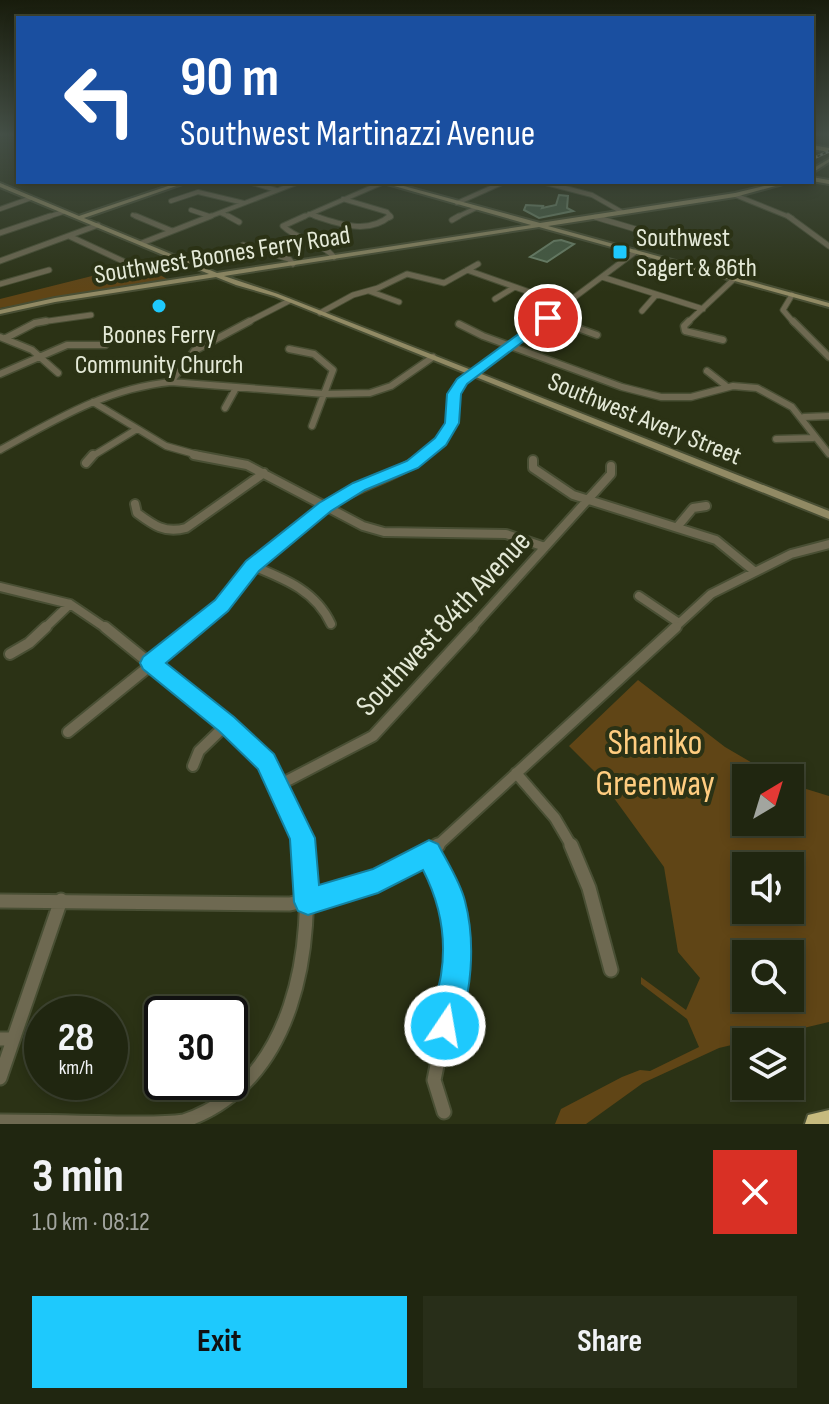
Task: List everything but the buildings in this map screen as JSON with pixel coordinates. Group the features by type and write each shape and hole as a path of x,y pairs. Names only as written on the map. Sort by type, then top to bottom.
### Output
{"highway":[{"path":"817,1124 829,1122"}],"main road":[{"name":"Southwest Avery Street","path":"6,187 219,275 829,515"},
{"path":"79,218 169,187"},
{"path":"402,187 829,305"},
{"name":"Southwest Boones Ferry Road","path":"735,195 765,187"},
{"name":"Southwest Boones Ferry Road","path":"0,312 40,303 783,187"}],"street":[{"path":"268,187 277,190"},
{"path":"142,243 284,187"},
{"path":"334,257 325,246 284,228 285,224 370,187"},
{"path":"457,203 492,187"},
{"path":"563,187 592,195 622,212"},
{"path":"171,201 202,191 244,203"},
{"path":"735,195 790,217 829,246"},
{"path":"0,209 31,198"},
{"path":"308,214 358,229 372,228 391,217 387,212 343,199"},
{"path":"452,220 476,208"},
{"path":"191,210 210,216"},
{"path":"0,233 63,212"},
{"path":"220,212 239,222"},
{"path":"133,215 172,231"},
{"path":"595,217 652,234"},
{"path":"0,261 98,225"},
{"path":"69,236 127,263"},
{"path":"243,245 289,259 293,264"},
{"path":"68,732 221,605 253,566 325,507 359,486 412,465 441,441 452,423 454,394 472,373 635,252"},
{"path":"320,313 407,274 444,283 478,264"},
{"path":"0,284 49,270"},
{"path":"467,270 566,305"},
{"path":"602,277 703,309"},
{"path":"723,340 685,331 684,326 734,279"},
{"path":"495,299 513,288"},
{"path":"368,291 399,302"},
{"path":"642,311 656,295"},
{"path":"792,295 783,310 806,334 816,350 829,357"},
{"path":"171,382 194,351 289,301"},
{"path":"3,337 45,320 91,315"},
{"path":"548,318 597,335"},
{"path":"459,324 663,397 697,397 725,385 754,387 770,392 804,417 813,438 829,454"},
{"path":"3,337 55,367 58,373"},
{"path":"0,374 76,343 105,345"},
{"path":"289,349 300,349 331,364 333,376 312,426"},
{"path":"0,450 93,402 136,384 171,382 354,395 381,391 433,357"},
{"path":"707,371 725,385"},
{"path":"225,408 236,388"},
{"path":"93,402 178,451 247,465 346,519 384,532 506,534 545,547"},
{"path":"804,417 829,416"},
{"path":"86,463 93,455 137,429"},
{"path":"776,439 813,438"},
{"path":"533,460 533,468 542,477 589,499 678,526 718,542 754,571"},
{"name":"Southwest 84th Avenue","path":"279,785 373,736 589,499 611,474 611,466"},
{"path":"135,504 137,513 164,532 174,532 186,528 264,473"},
{"path":"678,526 693,508 706,506"},
{"path":"0,901 290,904 308,902 378,880 429,853 711,594 791,554 829,544"},
{"path":"253,566 308,593 325,608 331,624"},
{"path":"0,587 70,604 114,631 227,724 266,762 302,838 308,902 303,966 288,1017 269,1053 241,1087 212,1108 180,1122 0,1121"},
{"path":"639,596 679,623"},
{"path":"10,654 29,643 70,604"},
{"path":"193,766 199,751 227,724"},
{"path":"516,773 542,798 574,845 591,892 611,970"},
{"path":"429,853 451,899 457,936 456,973 434,1080 444,1112"},
{"path":"0,1078 6,1039 61,900"}],"green space":[{"path":"155,272 167,279 0,308 0,299 96,275 121,279"},
{"name":"Shaniko Greenway","path":"638,680 725,747 754,764 732,764 732,836 804,836 804,788 829,796 829,1022 804,1028 732,1028 732,1045 643,1083 586,1124 555,1124 561,1109 622,1077 640,1070 650,1071 699,1047 687,1019 641,984 641,977 686,1010 700,978 678,952 664,867 595,772 569,746"}],"place":[{"name":"Southwest Sagert & 86th","path":"620,252"},
{"name":"Boones Ferry Community Church","path":"159,306"}],"route":[{"path":"445,1026 456,973 457,936 451,899 429,853 378,880 308,902 302,838 266,762 227,724 151,663 211,616 253,566 325,507 359,486 412,465 441,441 452,423 454,394 462,382 548,318"}]}
